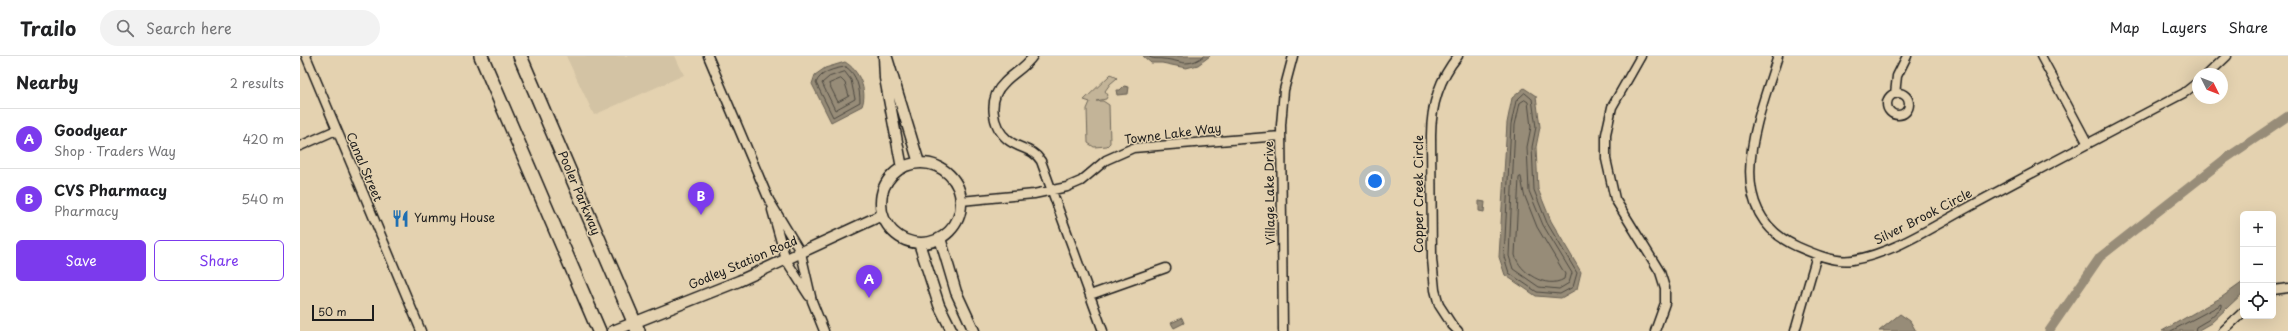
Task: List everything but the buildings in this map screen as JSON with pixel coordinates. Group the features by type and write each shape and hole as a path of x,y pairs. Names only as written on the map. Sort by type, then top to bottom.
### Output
{"main road":[{"path":"481,56 599,331"},
{"name":"Pooler Parkway","path":"520,56 636,327"}],"street":[{"name":"Canal Street","path":"306,56 421,331"},
{"path":"708,56 769,200 786,260 812,301"},
{"path":"885,56 919,163"},
{"path":"885,56 885,78 902,168"},
{"path":"1033,56 1027,65 1007,80 999,89 994,100 994,116 998,127 1006,139 1030,150 1039,158 1103,331"},
{"name":"Village Lake Drive","path":"1283,331 1281,136 1283,96 1292,56"},
{"name":"Copper Creek Circle","path":"1458,56 1447,69 1440,85 1432,113 1431,136 1432,259 1435,290 1439,305 1452,325 1458,331"},
{"path":"1641,56 1612,107 1606,134 1606,158 1615,199 1660,272 1665,288 1665,303 1656,331"},
{"name":"Silver Brook Circle","path":"1778,56 1751,153 1750,184 1757,210 1770,230 1784,240 1818,255 1851,260 1889,249 2184,93 2192,87"},
{"path":"1895,94 1897,76 1907,56"},
{"path":"2040,56 2088,144"},
{"path":"2214,68 2227,56"},
{"path":"300,146 336,130"},
{"name":"Towne Lake Way","path":"960,201 1052,191 1077,183 1106,160 1134,148 1281,136"},
{"path":"919,163 939,167 947,173 959,190 960,201 956,222 940,238 919,243 907,241 896,235 887,226 882,215 880,201 883,188 891,176 902,168 919,163"},
{"path":"769,200 801,253 812,301 824,331"},
{"name":"Godley Station Road","path":"613,331 636,327 882,215"},
{"path":"940,238 956,292 974,331"},
{"path":"919,243 939,305 952,331"},
{"path":"1795,331 1818,255"},
{"path":"1090,295 1166,268"},
{"path":"2276,290 2288,288"},
{"path":"2224,331 2240,315"}],"shaded area":[{"path":"566,56 675,56 684,75 594,115"},
{"path":"1111,74 1117,78 1105,91 1108,95 1106,99 1096,101 1103,101 1109,105 1110,143 1107,146 1094,147 1088,143 1087,109 1090,102 1084,100"}],"water":[{"path":"1143,56 1210,56 1198,65 1186,68 1162,63 1151,63"},
{"path":"845,62 854,70 861,81 864,100 862,106 831,122 812,84 815,75 825,68"},
{"path":"1124,86 1129,87 1128,94 1117,95 1116,90 1120,90"},
{"path":"1524,88 1536,96 1540,127 1536,147 1538,189 1551,221 1581,272 1577,289 1561,298 1536,296 1505,275 1499,257 1507,123 1512,98"},
{"path":"1479,201 1485,202 1484,212 1479,211"},
{"path":"2240,284 2240,296 2211,323 2197,331 2162,331 2222,297"},
{"path":"1900,314 1910,321 1916,331 1879,331"},
{"path":"1182,318 1184,323 1174,328 1171,323"}],"waterway":[{"path":"2049,331 2100,257 2225,159 2288,116"}],"place":[{"name":"CVS Pharmacy","path":"701,215"},
{"name":"Yummy House","path":"401,218"},
{"name":"Goodyear","path":"869,298"}]}
